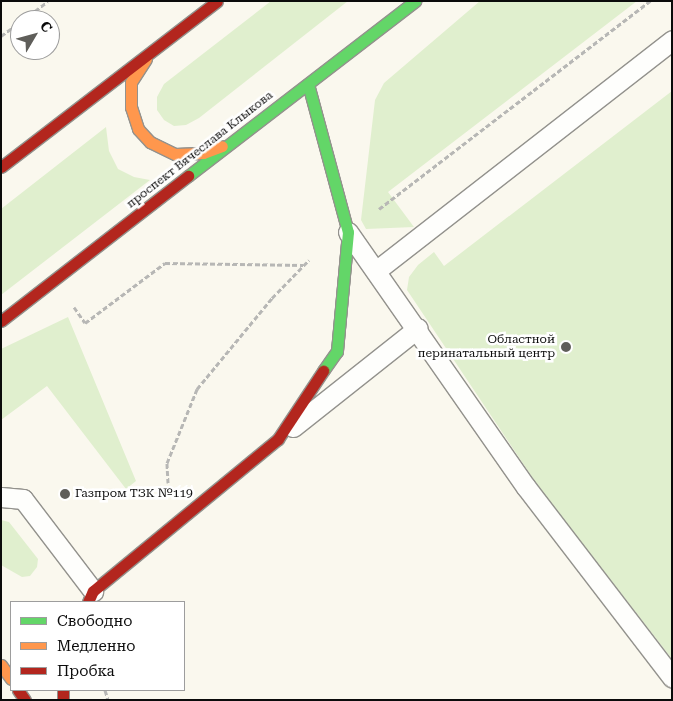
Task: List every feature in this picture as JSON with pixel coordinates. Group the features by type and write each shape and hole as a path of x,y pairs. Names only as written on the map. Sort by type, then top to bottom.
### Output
{"main road":[{"name":"проспект Вячеслава Клыкова","path":"1,321 415,1"},
{"path":"1,167 150,53 211,3"},
{"path":"150,53 131,82 130,107 138,129 150,142 175,154 203,153 231,143"},
{"path":"91,597 171,527 278,439 336,351 348,232 308,84"},
{"path":"1,664 10,678"}],"lane":[{"path":"377,270 672,40"},
{"path":"348,232 418,328 526,487 672,677"},
{"path":"278,439 418,328"},
{"path":"1,497 24,499 91,597"}],"path":[{"path":"36,10 48,1"},
{"path":"171,527 167,463 197,389 303,265 650,1"},
{"path":"55,279 84,323 166,263 303,265"}],"green space":[{"path":"271,1 348,1 199,118 186,125 174,126 164,120 157,110 157,97 164,84"},
{"path":"480,1 637,1 388,192 414,227 366,229 361,220 375,100 384,83"},
{"name":"Областной перинатальный центр","path":"672,91 672,659 540,489 407,290 409,277 418,265 434,252 444,266"},
{"path":"106,127 109,151 118,169 134,177 150,180 1,295 1,209"},
{"path":"68,317 136,481 126,489 47,386 1,420 1,349"},
{"path":"1,520 9,522 38,559 37,567 30,576 22,577 1,565"}],"traffic: fast":[{"path":"188,176 415,1"},
{"path":"308,84 348,232 337,351 323,371"}],"traffic: slow":[{"path":"146,59 131,82 131,107 138,129 150,142 175,154 203,153 222,146"},
{"path":"1,665 10,678"}],"traffic: jam":[{"path":"1,167 217,1"},
{"path":"1,321 188,176"},
{"path":"88,601 93,591 278,439 323,371"},
{"path":"19,691 25,700"},
{"path":"63,691 63,700"}],"place":[{"name":"Областной перинатальный центр","path":"566,347"},
{"name":"Газпром ТЗК №119","path":"65,494"}]}
